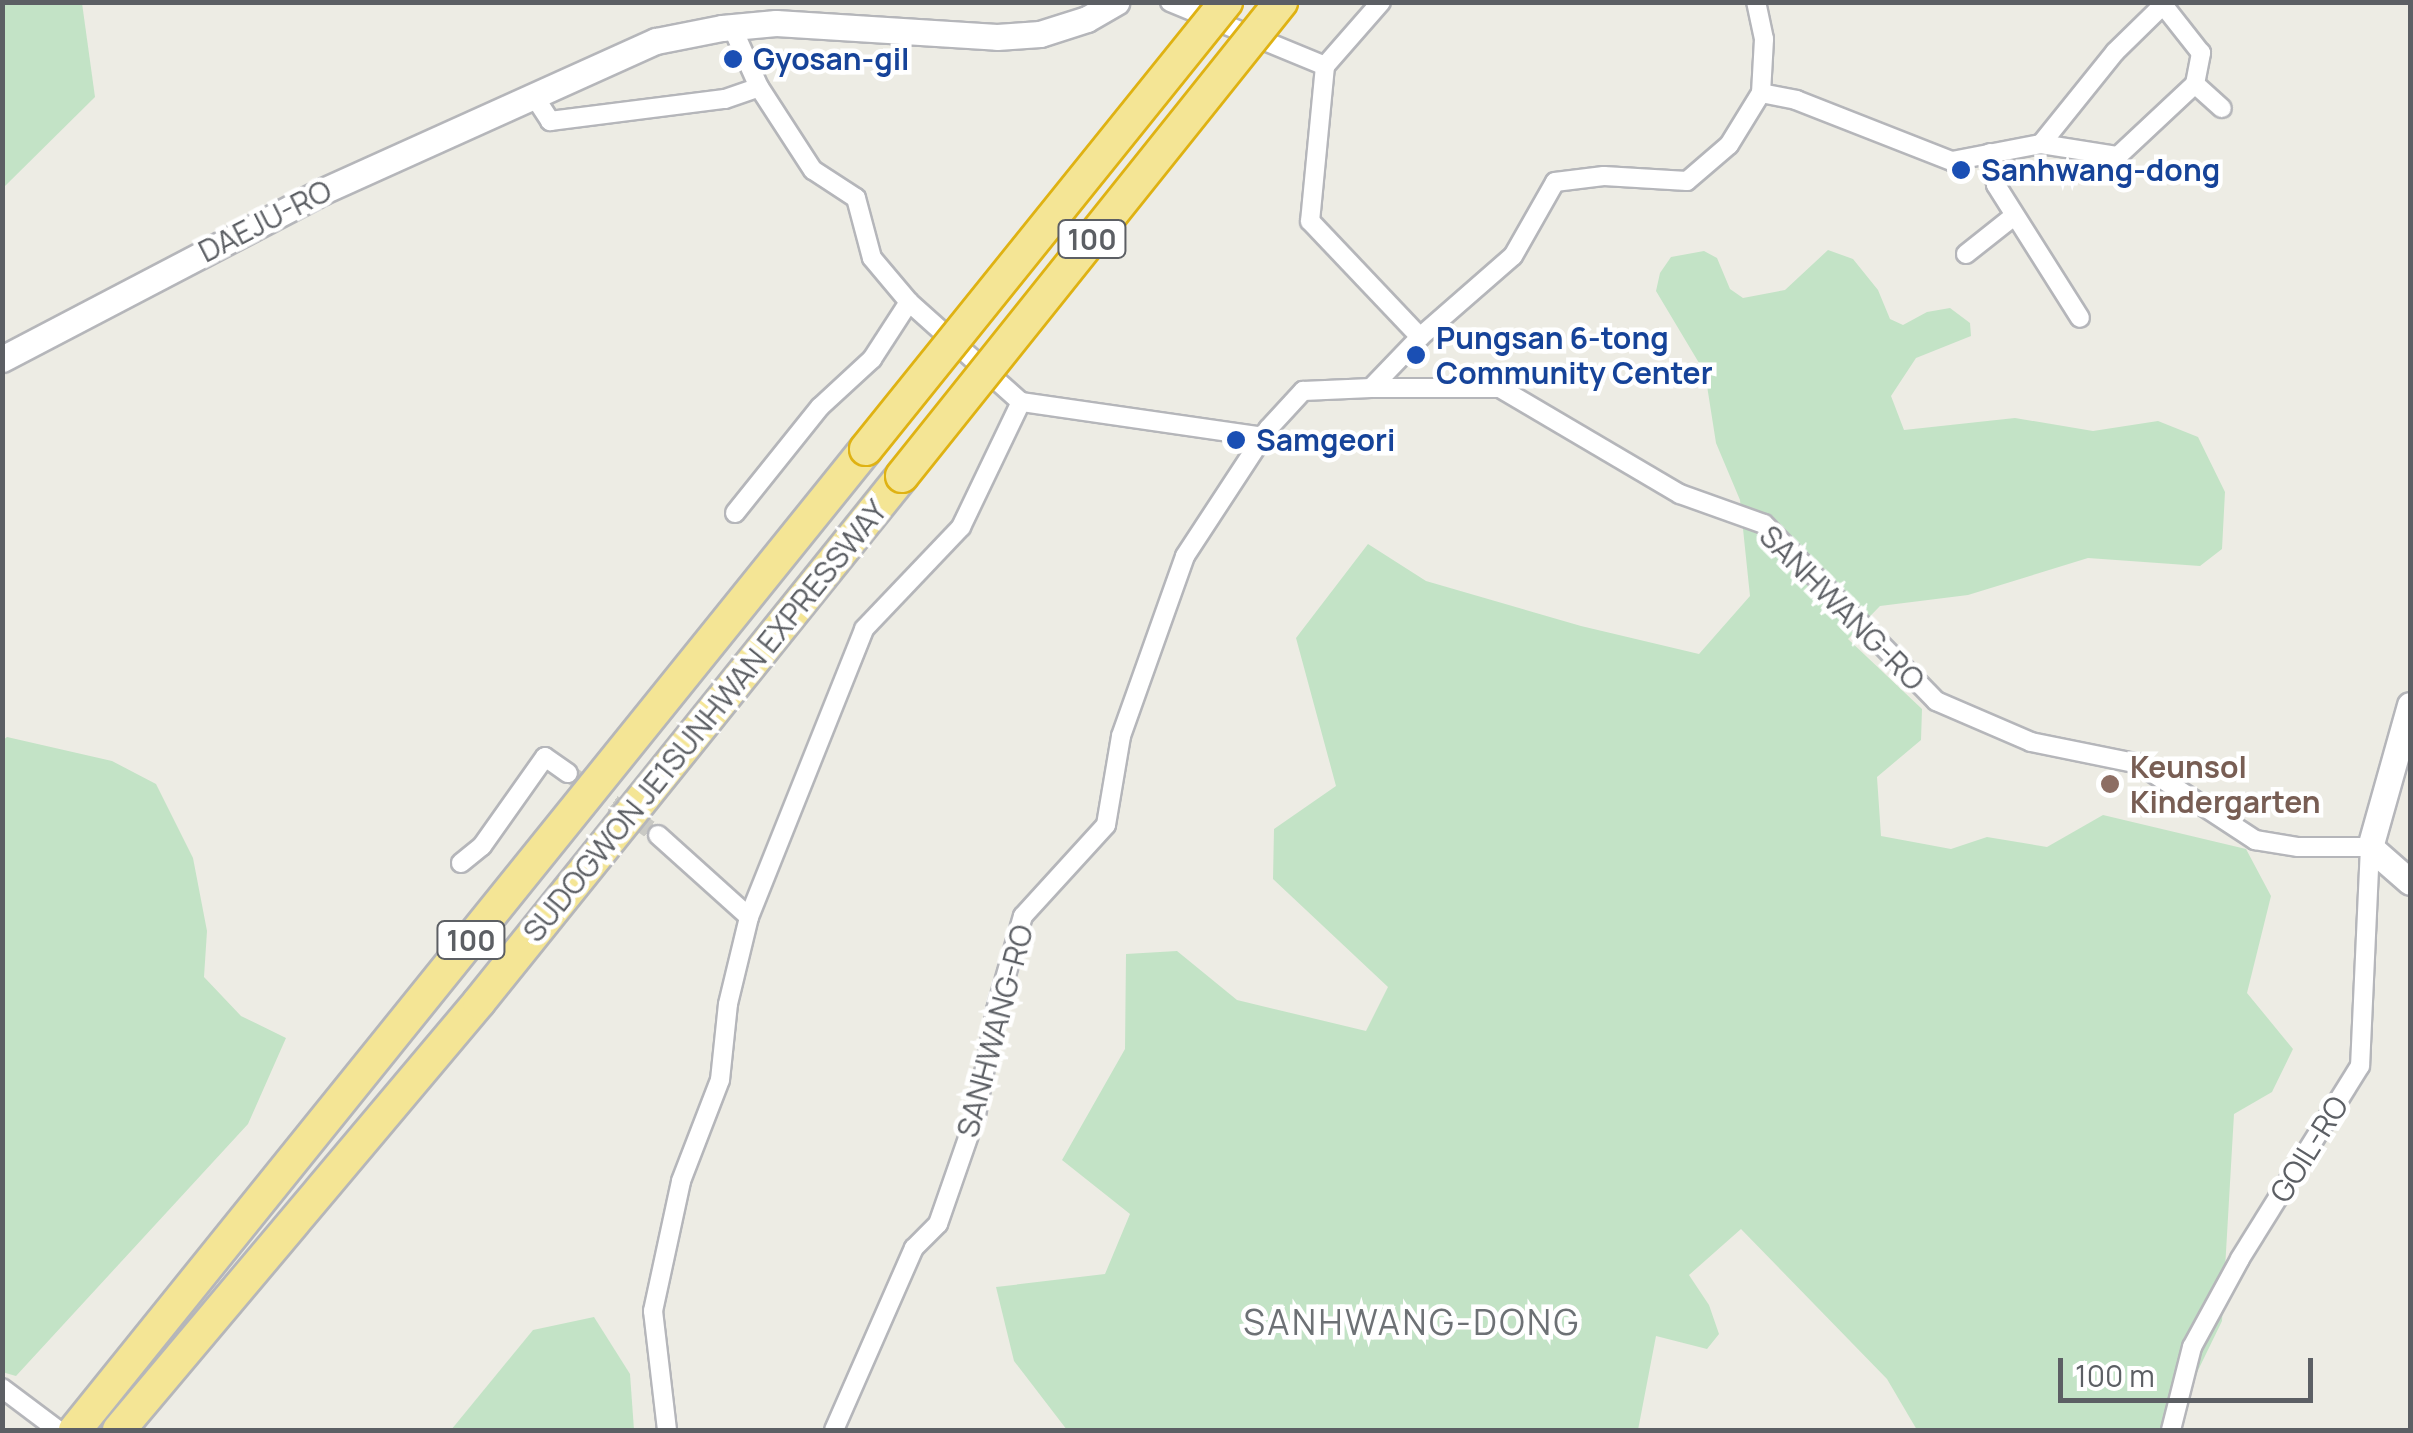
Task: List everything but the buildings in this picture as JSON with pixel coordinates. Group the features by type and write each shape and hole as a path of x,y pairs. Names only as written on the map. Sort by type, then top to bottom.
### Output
{"highway":[{"name":"SUDOGWON JE1SUNHWAN EXPRESSWAY","path":"75,1430 1226,2"},
{"name":"SUDOGWON JE1SUNHWAN EXPRESSWAY","path":"119,1430 479,1002 1282,2"}],"street":[{"name":"DAEJU-RO","path":"2,359 321,192 656,42 732,27 776,24 998,37 1040,34 1087,19 1116,2"},
{"path":"1170,2 1325,66"},
{"path":"1381,2 1325,66 1310,222 1420,338"},
{"path":"1372,388 1420,338 1513,256 1556,182 1604,176 1687,181 1729,145 1761,93 1764,39 1756,2"},
{"path":"1761,93 1796,100 1952,161 2041,144 2118,156 2195,84 2201,53 2165,4 2115,52 2041,144"},
{"path":"732,27 760,88 814,170 856,198 872,258 910,302 1021,402 1262,437"},
{"path":"2195,84 2222,108"},
{"path":"534,96 550,122 725,99 760,88"},
{"path":"1990,154 1996,185 2080,318"},
{"path":"1966,254 2014,216"},
{"path":"735,513 820,407 872,359 910,302"},
{"name":"SANHWANG-RO","path":"834,1430 914,1248 938,1224 976,1116 996,1010 1023,916 1106,825 1121,736 1186,556 1262,437 1303,391 1500,388 1680,494 1764,524 1936,701 2031,742 2139,764 2255,840 2298,847 2370,847"},
{"path":"667,1430 653,1311 681,1181 720,1080 728,1004 749,918 864,629 960,527 1021,402"},
{"name":"GOIL-RO","path":"2171,1430 2192,1347 2240,1259 2360,1066 2370,847 2410,705"},
{"path":"461,863 482,846 545,757 568,773"},
{"path":"658,835 749,918"},
{"path":"2370,847 2410,882"},
{"path":"7,1393 58,1430"}],"green space":[{"path":"3,2 82,3 95,97 3,188"},
{"path":"1828,250 1853,259 1878,290 1890,319 1903,325 1927,312 1950,308 1970,323 1971,336 1916,358 1891,396 1904,430 2015,418 2093,431 2158,421 2198,437 2225,492 2222,549 2200,566 2088,558 1968,595 1880,606 1848,639 1922,709 1921,740 1877,777 1881,836 1951,849 1987,837 2047,847 2103,815 2246,849 2271,896 2247,993 2293,1049 2272,1092 2234,1114 2222,1321 2169,1430 1917,1430 1887,1379 1741,1229 1689,1275 1709,1305 1719,1334 1707,1349 1656,1336 1638,1430 1067,1430 1014,1361 996,1287 1105,1274 1130,1214 1062,1160 1125,1049 1126,954 1177,951 1237,1000 1366,1031 1388,987 1273,879 1274,829 1336,786 1296,638 1368,544 1426,581 1581,626 1699,654 1750,596 1740,500 1716,443 1705,373 1656,291 1660,273 1671,257 1704,251 1717,258 1730,289 1743,298 1785,290"},
{"path":"7,737 112,761 156,784 193,858 207,931 204,977 241,1016 286,1038 248,1124 16,1376 2,1372 2,741"},
{"path":"594,1317 630,1374 634,1430 451,1430 533,1330"}],"tunnel":[{"path":"568,773 658,835"}],"place":[{"name":"Gyosan-gil","path":"733,59"},
{"name":"Sanhwang-dong","path":"1961,170"},
{"name":"Pungsan 6-tong Community Center","path":"1416,355"},
{"name":"Samgeori","path":"1236,440"},
{"name":"Keunsol Kindergarten","path":"2110,784"}],"district":[{"name":"SANHWANG-DONG","path":"1412,1322"}]}
